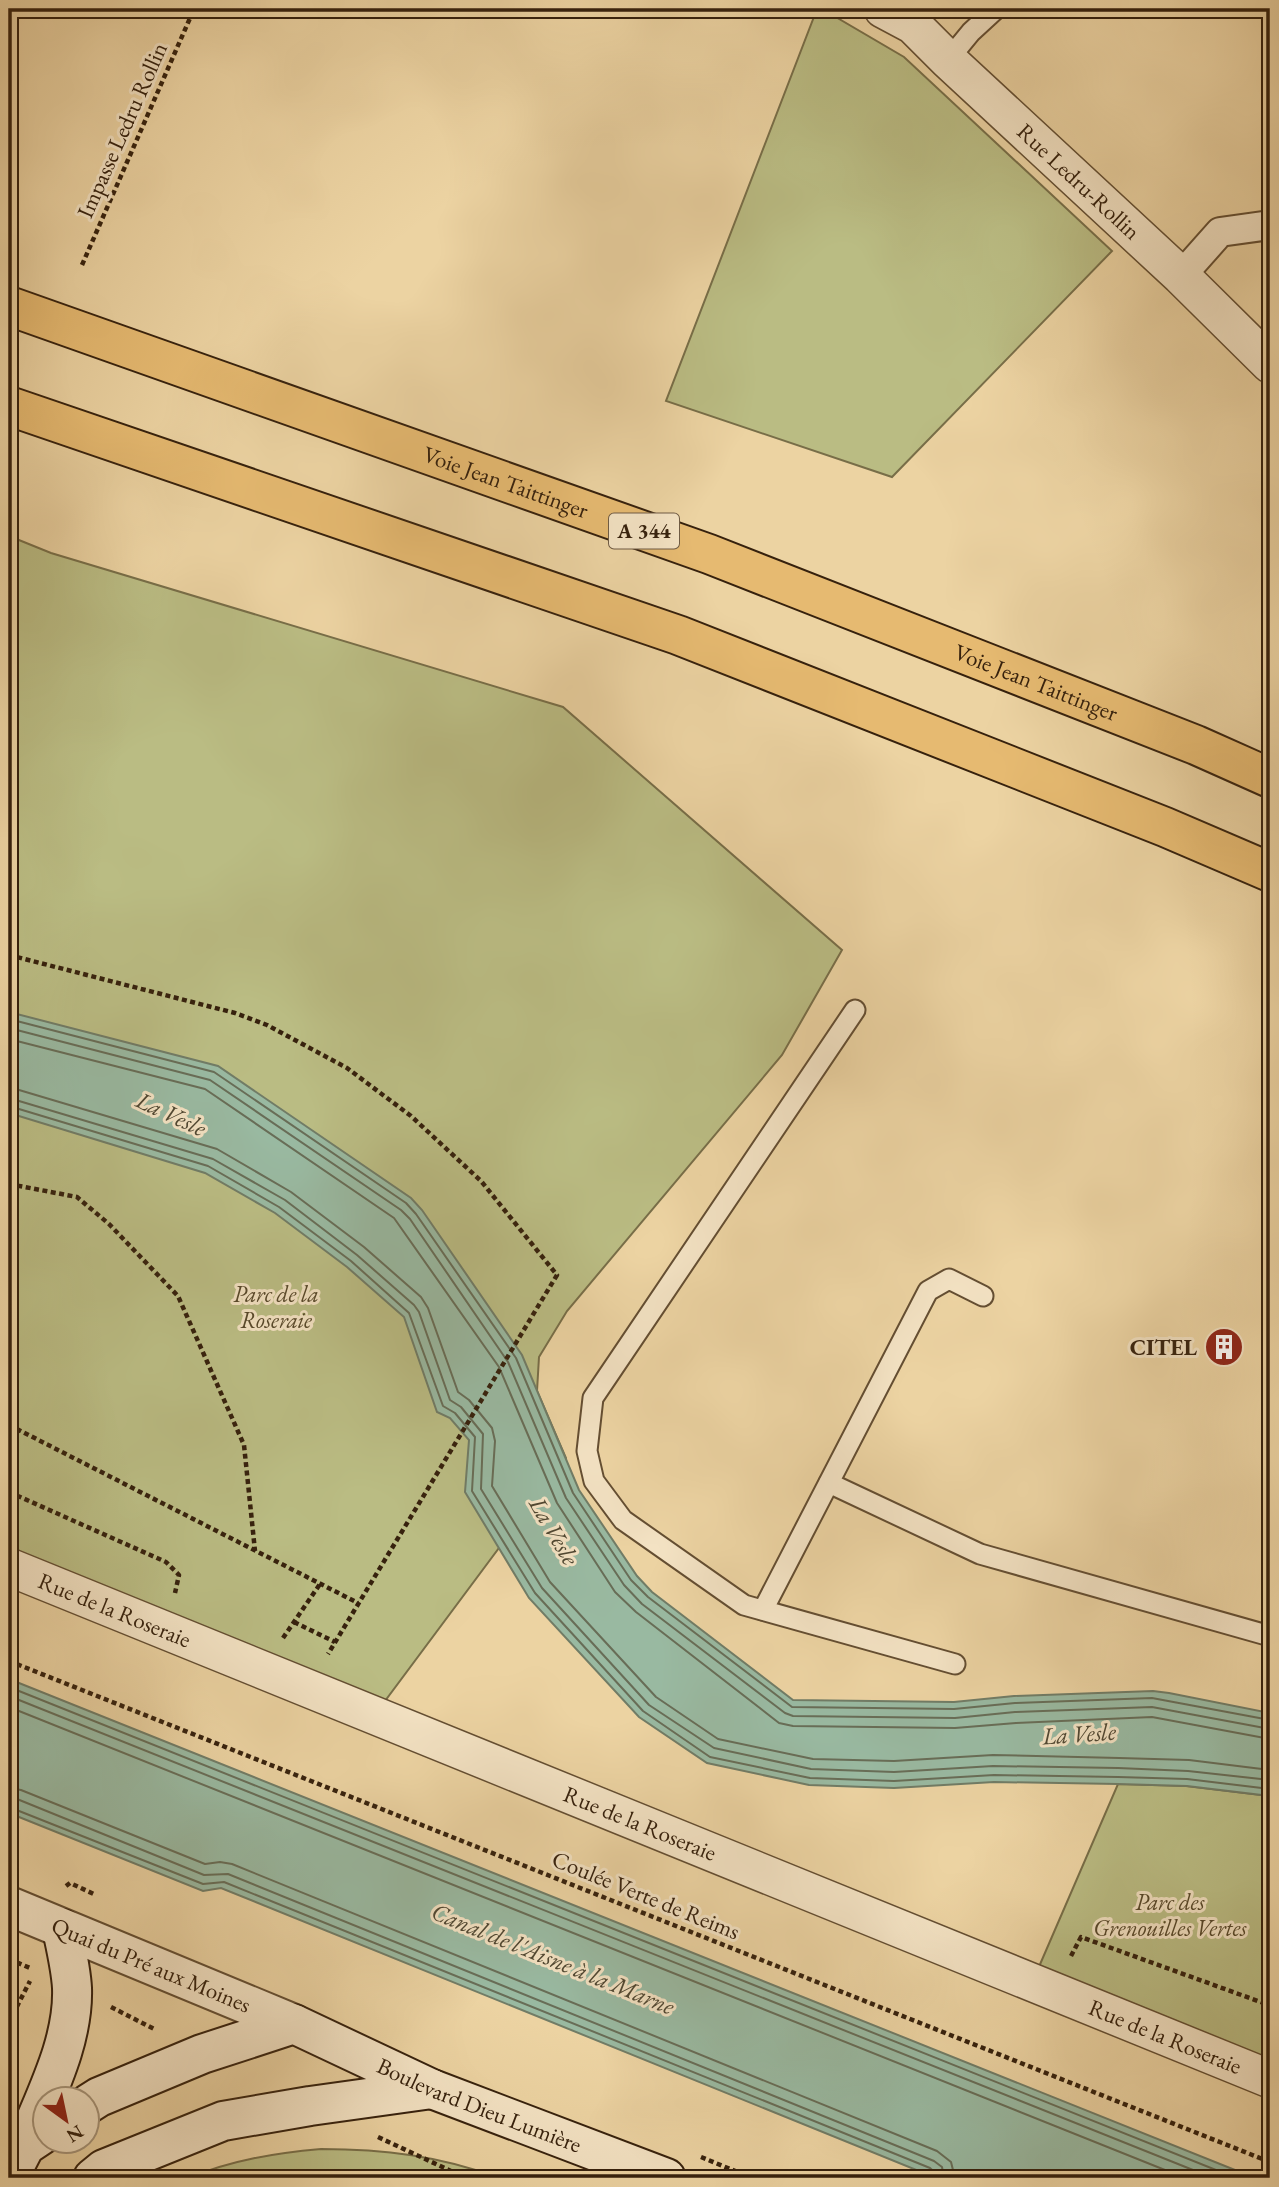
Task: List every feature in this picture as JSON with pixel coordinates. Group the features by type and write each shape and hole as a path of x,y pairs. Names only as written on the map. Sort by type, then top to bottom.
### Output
{"highway":[{"name":"Voie Jean Taittinger","path":"9,306 709,554 1195,745 1270,778"},
{"path":"9,406 678,635 1165,827 1270,872"}],"main road":[{"name":"Quai du Pré aux Moines","path":"9,1906 294,2024"},
{"path":"26,2152 63,2050 71,2013 72,1987 62,1929"},
{"path":"102,2096 202,2054 294,2024"},
{"name":"Boulevard Dieu Lumière","path":"294,2024 432,2089 666,2178"},
{"path":"93,2178 104,2169 223,2121 432,2089"}],"street":[{"name":"Rue Ledru-Rollin","path":"883,9 913,25 1181,276 1270,364"},
{"path":"1181,276 1220,232 1270,225"},
{"name":"Rue de la Roseraie","path":"9,1567 1270,2079"}],"lane":[{"path":"948,60 971,32 996,9"},
{"path":"855,1010 593,1398 587,1451 594,1481 623,1520 744,1605 955,1664"},
{"path":"763,1610 928,1291 948,1279 984,1296"},
{"path":"829,1483 980,1554 1270,1636"}],"path":[{"name":"Impasse Ledru Rollin","path":"82,265 194,9"},
{"path":"9,955 235,1013 268,1025 358,1076 411,1116 481,1181 557,1275 307,1688"},
{"path":"9,1184 77,1197 109,1224 178,1296 244,1445 255,1551"},
{"path":"9,1424 358,1603"},
{"path":"9,1492 166,1562 179,1575 174,1597"},
{"path":"282,1640 320,1584"},
{"path":"294,1622 335,1642"},
{"name":"Coulée Verte de Reims","path":"9,1661 1270,2162"},
{"path":"1081,1937 1270,2006 1270,1987"},
{"path":"9,2022 35,1971"},
{"path":"370,2134 466,2178"}],"green space":[{"path":"817,9 822,9 904,57 1112,251 892,477 666,401"},
{"name":"Parc de la Roseraie","path":"9,536 51,553 563,707 842,950 782,1055 567,1311 539,1357 537,1391 566,1458 379,1709 9,1554"},
{"name":"Parc des Grenouilles Vertes","path":"1118,1784 1186,1786 1270,1796 1270,2062 1038,1969"},
{"path":"321,2149 412,2155 455,2164 499,2178 189,2178 254,2158"}],"water":[{"name":"La Vesle","path":"9,1012 218,1066 411,1198 522,1355 579,1490 637,1576 652,1592 793,1700 954,1702 1014,1696 1153,1691 1270,1713 1270,1796 1187,1786 1118,1784 994,1782 894,1788 809,1785 707,1763 639,1717 529,1598 465,1492 469,1440 450,1418 437,1412 404,1317 347,1267 275,1213 205,1173 9,1113"},
{"name":"Canal de l'Aisne à la Marne","path":"9,1679 1255,2178 936,2178 221,1888 203,1891 9,1813"}],"place":[{"name":"CITEL","path":"1224,1347"}]}
